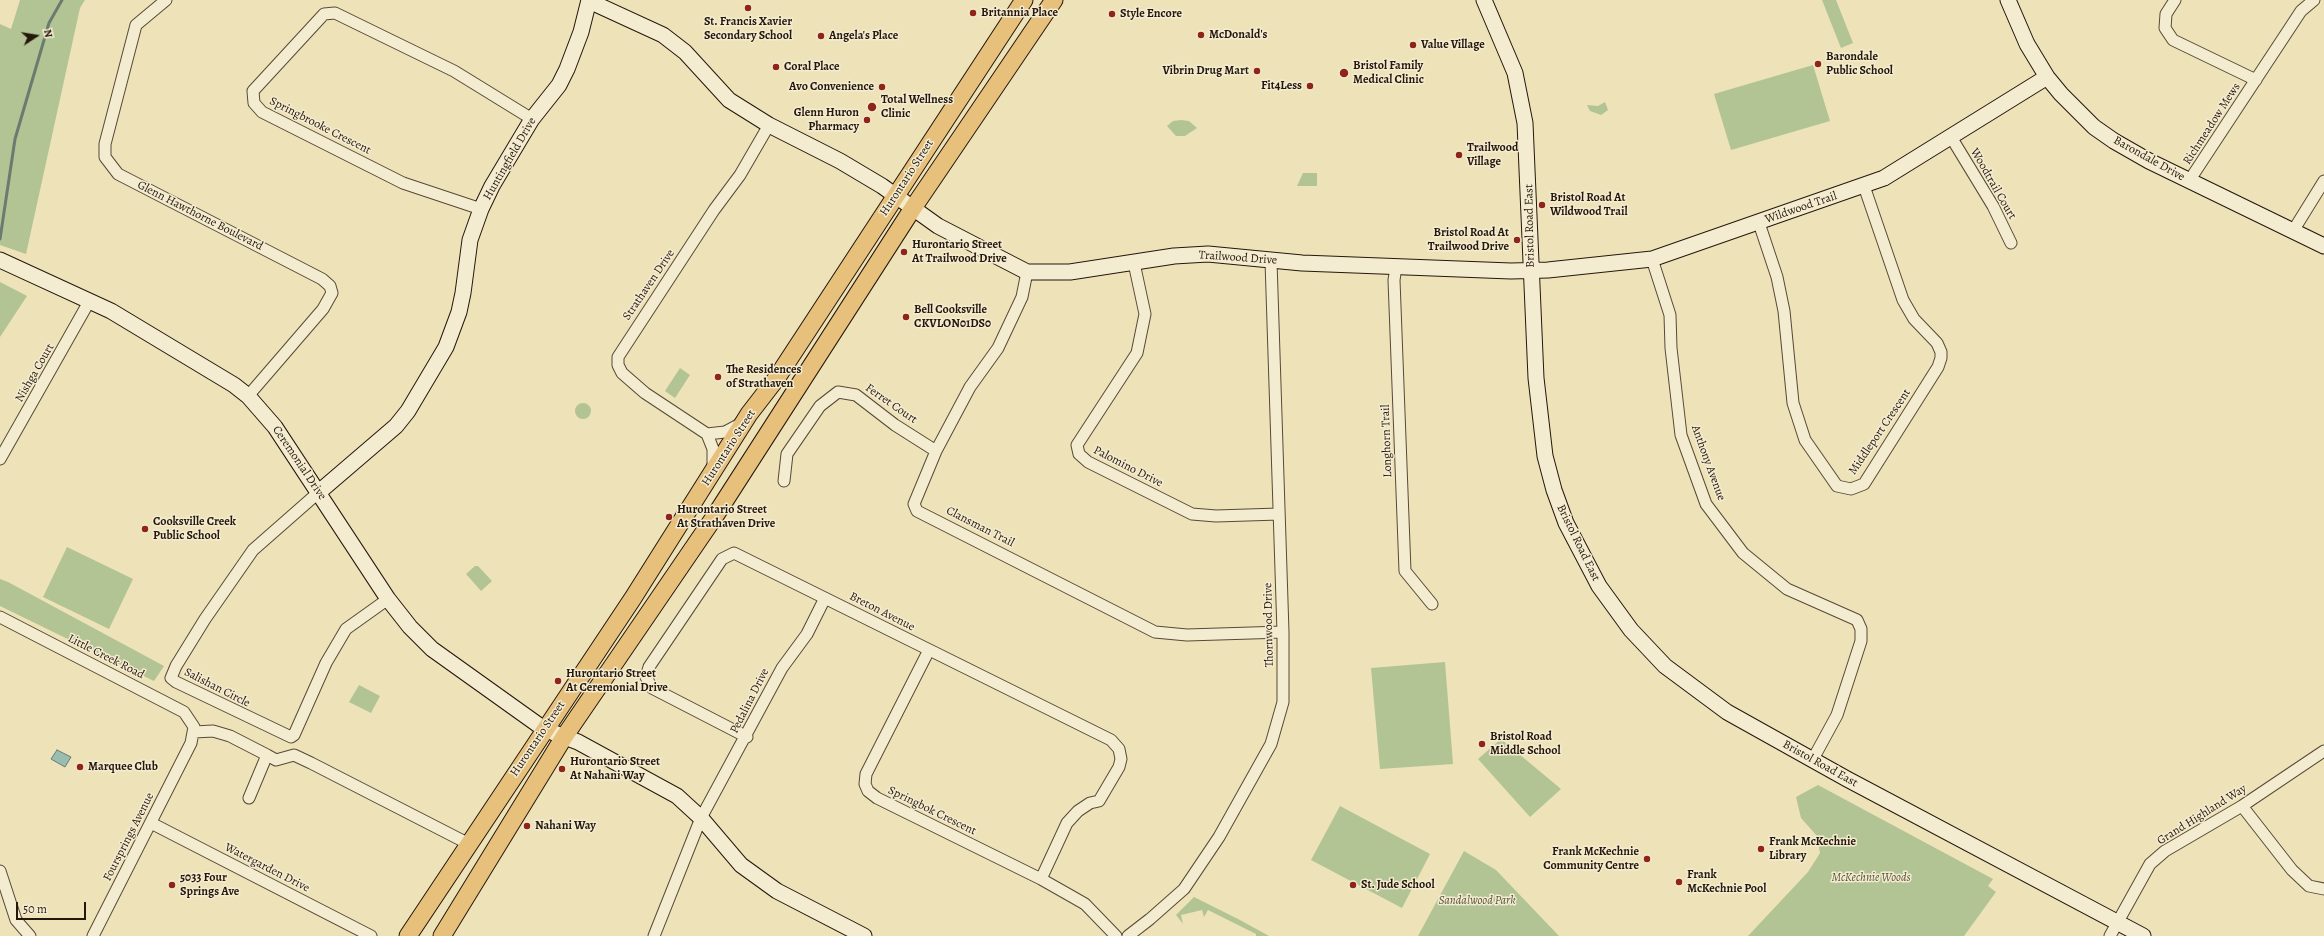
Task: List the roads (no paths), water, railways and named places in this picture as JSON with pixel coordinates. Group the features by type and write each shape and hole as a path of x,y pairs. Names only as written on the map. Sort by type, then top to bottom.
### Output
{"main road":[{"name":"Hurontario Street","path":"408,936 544,728 633,598 749,414 776,379 1024,0"},
{"name":"Hurontario Street","path":"442,936 564,737 714,519 913,208 1054,0"}],"street":[{"name":"Glenn Hawthorne Boulevard","path":"166,0 136,25 105,144 104,157 118,174 322,279 330,286 332,293 323,309 248,396"},
{"path":"589,0 663,34 685,52 729,100 769,125 826,153 895,196"},
{"name":"Huntingfield Drive","path":"319,492 396,426 408,411 446,347 463,293 470,240 481,209 492,186 532,119 559,85 570,63 589,0"},
{"name":"Bristol Road East","path":"1484,0 1507,50 1521,98 1528,153 1530,271 1536,378 1545,456 1554,490 1566,523 1599,586 1631,630 1676,676 1727,712 2143,936"},
{"name":"Barondale Drive","path":"2008,0 2027,44 2047,77 2071,105 2114,141 2189,181 2324,246"},
{"name":"Richmeadow Mews","path":"2175,0 2166,14 2165,28 2172,40 2256,80"},
{"name":"Richmeadow Mews","path":"2189,181 2301,11 2314,0"},
{"name":"Springbrooke Crescent","path":"481,209 403,183 262,112 254,103 253,91 324,14 336,13 454,71 532,119"},
{"name":"Wildwood Trail","path":"1530,271 1652,259 1864,186 1884,178 1951,138 2047,77"},
{"name":"Strathaven Drive","path":"707,434 645,393 622,374 618,365 618,357 625,343 740,175 769,125"},
{"name":"Woodtrail Court","path":"1951,138 1993,206 2011,244"},
{"path":"2293,231 2324,181"},
{"name":"Middleport Crescent","path":"1758,223 1777,277 1784,311 1793,403 1805,440 1837,486 1851,489 1864,484 1938,367 1941,358 1937,343 1914,319 1903,300 1864,186"},
{"name":"Trailwood Drive","path":"895,196 951,233 1027,272 1070,272 1174,256 1208,254 1271,261 1530,271"},
{"name":"Anthony Avenue","path":"1652,259 1670,315 1671,348 1681,435 1706,504 1743,553 1788,589 1857,620 1861,629 1859,647 1837,715 1813,759"},
{"name":"Ceremonial Drive","path":"0,260 90,300 219,376 248,396 275,427 388,598 410,627 432,649 464,674 544,728 564,737"},
{"name":"Thornwood Drive","path":"1128,936 1184,889 1219,836 1271,744 1283,702 1283,632 1271,261"},
{"name":"Palomino Drive","path":"1134,263 1145,314 1137,354 1077,445 1079,454 1088,462 1192,514 1279,514"},
{"name":"Longhorn Trail","path":"1396,267 1394,280 1405,571 1432,604"},
{"name":"Clansman Trail","path":"1027,272 1022,297 998,348 970,387 936,451 914,504 917,511 1155,632 1187,635 1283,632"},
{"name":"Nishga Court","path":"0,458 90,300"},
{"name":"Ferret Court","path":"784,480 787,454 820,406 838,392 856,395 895,424 936,451"},
{"path":"712,473 714,459 707,434 726,432 737,427 749,414"},
{"name":"Salishan Circle","path":"319,492 253,550 205,619 176,666 171,678 176,682 291,737 294,735 326,662 346,629 388,598"},
{"name":"Breton Avenue","path":"747,737 652,688 646,680 647,670 722,559 729,554 739,554 1111,740 1119,750 1121,759 1119,767 1104,796 1099,801 1090,803 1078,811 1067,823 1041,879"},
{"name":"Pedalina Drive","path":"654,936 701,818 747,737 782,668 807,634 825,598"},
{"name":"Little Creek Road","path":"0,617 184,712 194,729"},
{"name":"Springbok Crescent","path":"929,650 866,774 865,784 868,791 877,798 1041,879 1084,904 1116,936"},
{"path":"194,729 213,731 230,736 276,760 294,756 300,758 469,844"},
{"name":"Foursprings Avenue","path":"93,936 191,743 194,729"},
{"path":"564,737 578,742 677,796 701,818 741,865 777,892 864,936"},
{"name":"Grand Highland Way","path":"2110,936 2150,864 2165,851 2242,806 2324,751"},
{"path":"249,798 266,755"},
{"path":"2242,806 2292,870 2309,886 2324,890"},
{"name":"Watergarden Drive","path":"151,823 371,936"},
{"path":"0,870 16,920 30,936"}],"water":[{"path":"57,750 71,757 65,767 51,759"}],"waterway":[{"path":"0,239 15,139 49,23 62,0"}],"place":[{"name":"St. Francis Xavier Secondary School","path":"748,8"},
{"name":"Britannia Place","path":"973,13"},
{"name":"Style Encore","path":"1112,14"},
{"name":"McDonald's","path":"1201,35"},
{"name":"Angela's Place","path":"821,36"},
{"name":"Value Village","path":"1413,45"},
{"name":"Barondale Public School","path":"1818,64"},
{"name":"Coral Place","path":"776,67"},
{"name":"Vibrin Drug Mart","path":"1257,71"},
{"name":"Bristol Family Medical Clinic","path":"1344,73"},
{"name":"Fit4Less","path":"1310,86"},
{"name":"Avo Convenience","path":"882,87"},
{"name":"Total Wellness Clinic","path":"872,107"},
{"name":"Glenn Huron Pharmacy","path":"867,120"},
{"name":"Trailwood Village","path":"1459,155"},
{"name":"Bristol Road At Wildwood Trail","path":"1542,205"},
{"name":"Bristol Road At Trailwood Drive","path":"1517,240"},
{"name":"Hurontario Street At Trailwood Drive","path":"904,252"},
{"name":"Bell Cooksville CKVLON01DS0","path":"906,317"},
{"name":"The Residences of Strathaven","path":"718,377"},
{"name":"Hurontario Street At Strathaven Drive","path":"669,517"},
{"name":"Cooksville Creek Public School","path":"145,529"},
{"name":"Hurontario Street At Ceremonial Drive","path":"558,681"},
{"name":"Bristol Road Middle School","path":"1482,744"},
{"name":"Marquee Club","path":"80,767"},
{"name":"Hurontario Street At Nahani Way","path":"562,769"},
{"name":"Nahani Way","path":"527,826"},
{"name":"Frank McKechnie Library","path":"1761,849"},
{"name":"Frank McKechnie Community Centre","path":"1647,859"},
{"name":"Frank McKechnie Pool","path":"1679,882"},
{"name":"5033 Four Springs Ave","path":"172,885"},
{"name":"St. Jude School","path":"1353,885"}],"park label":[{"name":"McKechnie Woods","path":"1871,878"},
{"name":"Sandalwood Park","path":"1477,901"}]}
